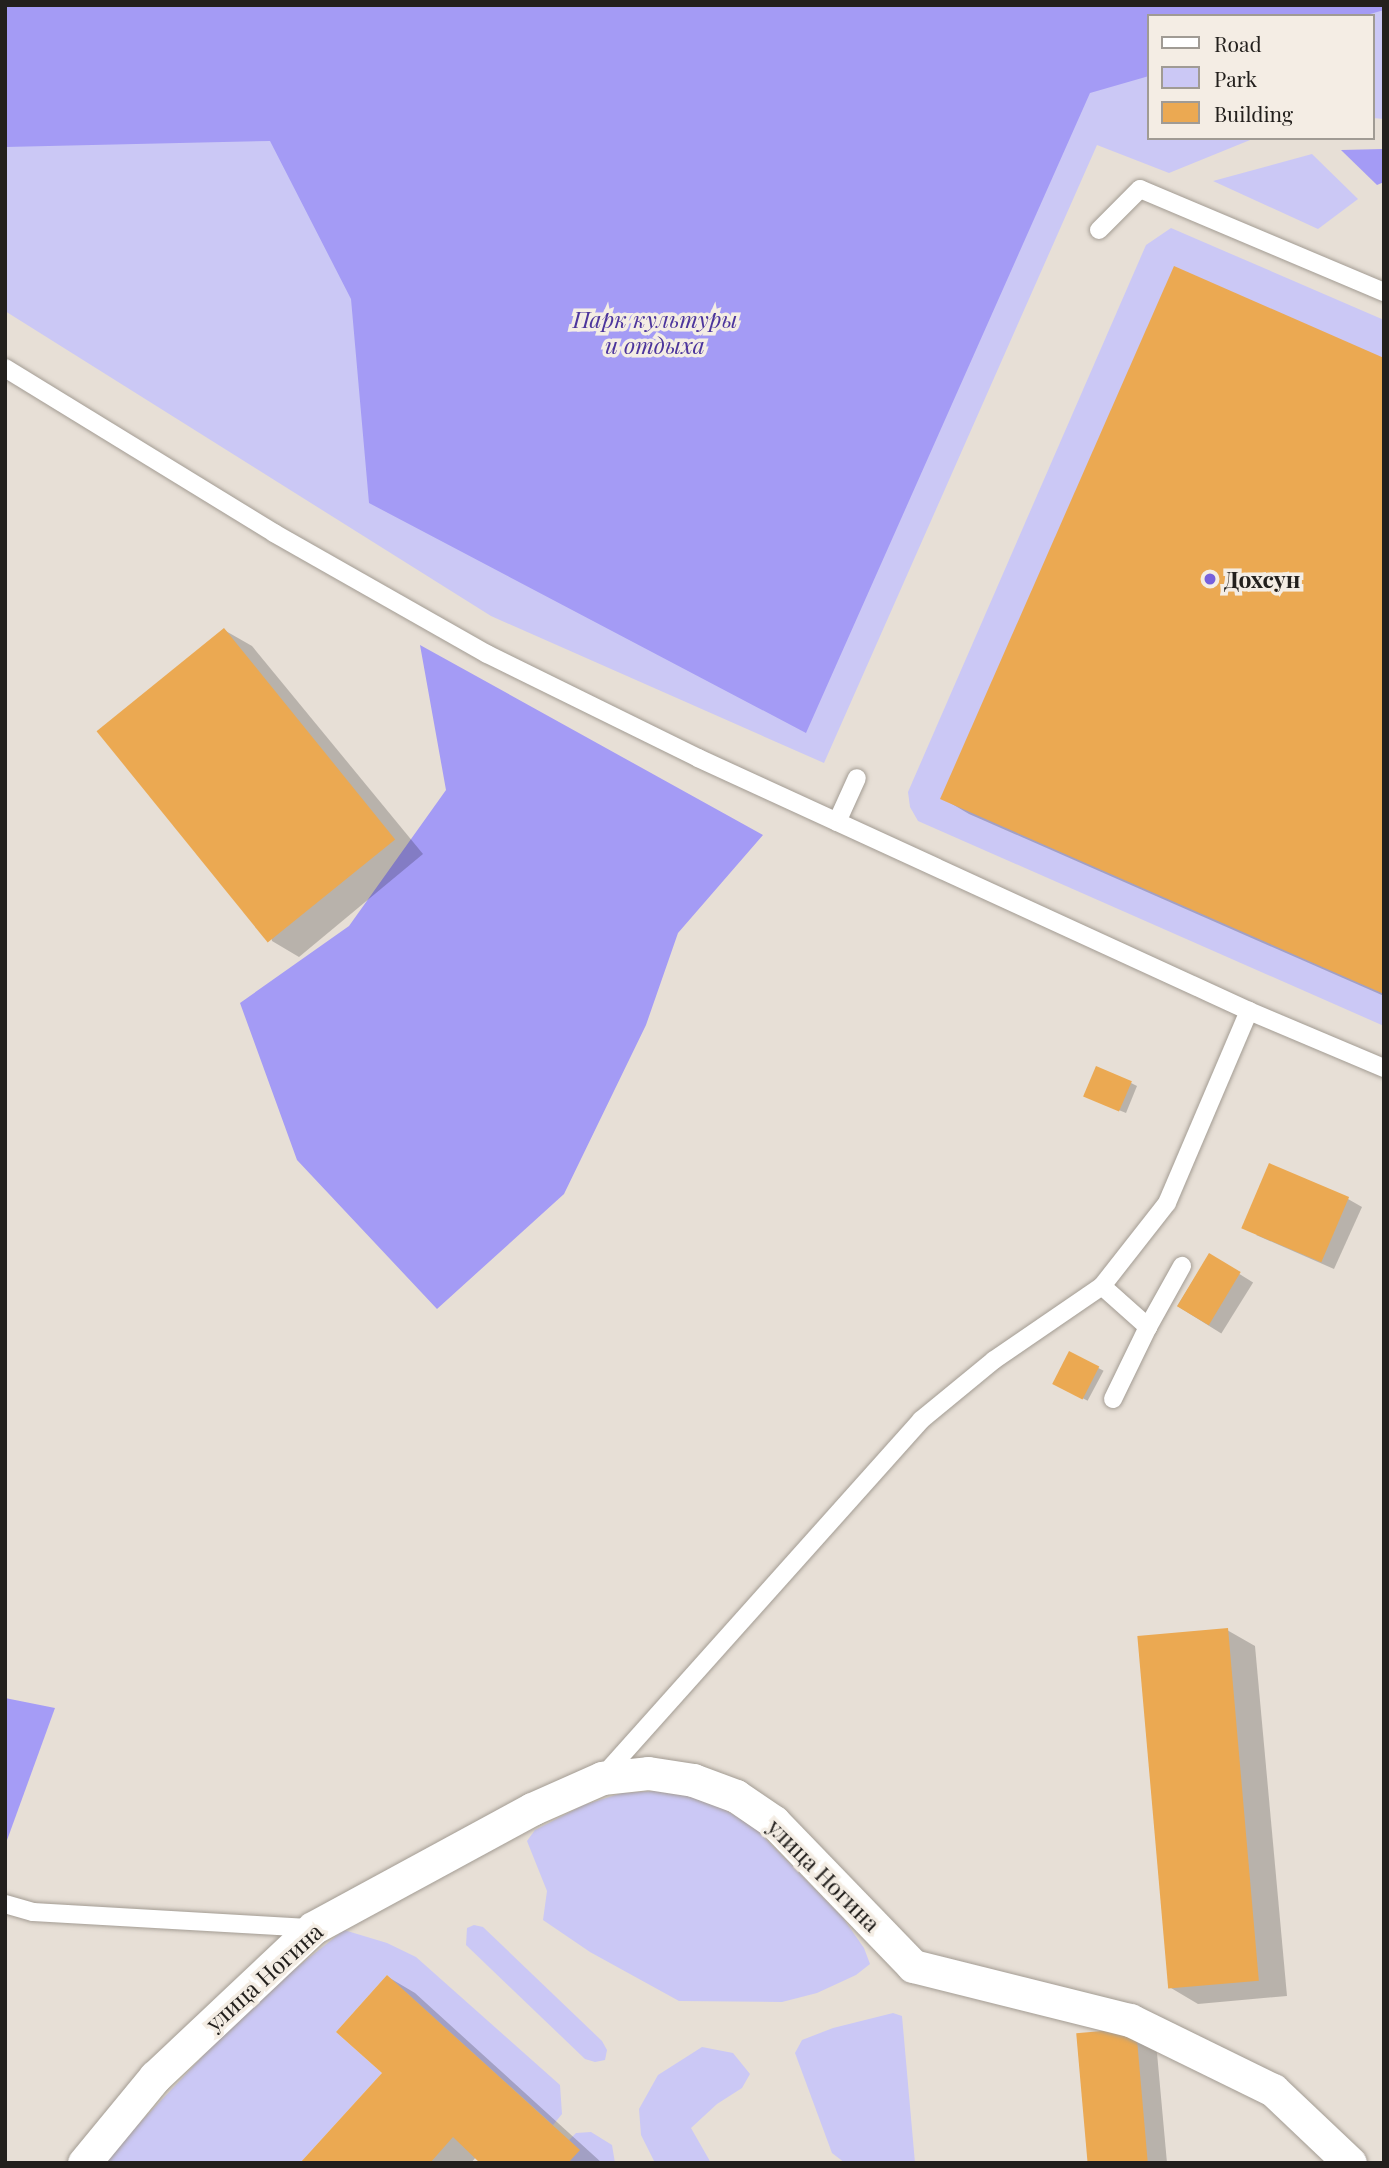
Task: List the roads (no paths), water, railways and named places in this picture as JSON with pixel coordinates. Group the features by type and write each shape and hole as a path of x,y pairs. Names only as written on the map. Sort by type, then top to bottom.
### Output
{"street":[{"name":"улица Ногина","path":"84,2163 155,2077 313,1928 532,1809 602,1778 648,1773 693,1780 736,1796 774,1822 913,1966 1129,2021 1273,2090 1350,2163"}],"lane":[{"path":"1099,230 1140,189 1384,292"},
{"path":"5,368 274,533 487,654 698,758 1249,1011 1384,1068"},
{"path":"837,822 857,778"},
{"path":"602,1778 921,1420 994,1360 1102,1286 1167,1203 1249,1011"},
{"path":"1113,1399 1182,1266"},
{"path":"1102,1286 1148,1327"},
{"path":"5,1904 33,1912 313,1928"}],"place":[{"name":"Дохсун","path":"1210,579"}],"park label":[{"name":"Парк культуры и отдыха","path":"655,332"}]}
